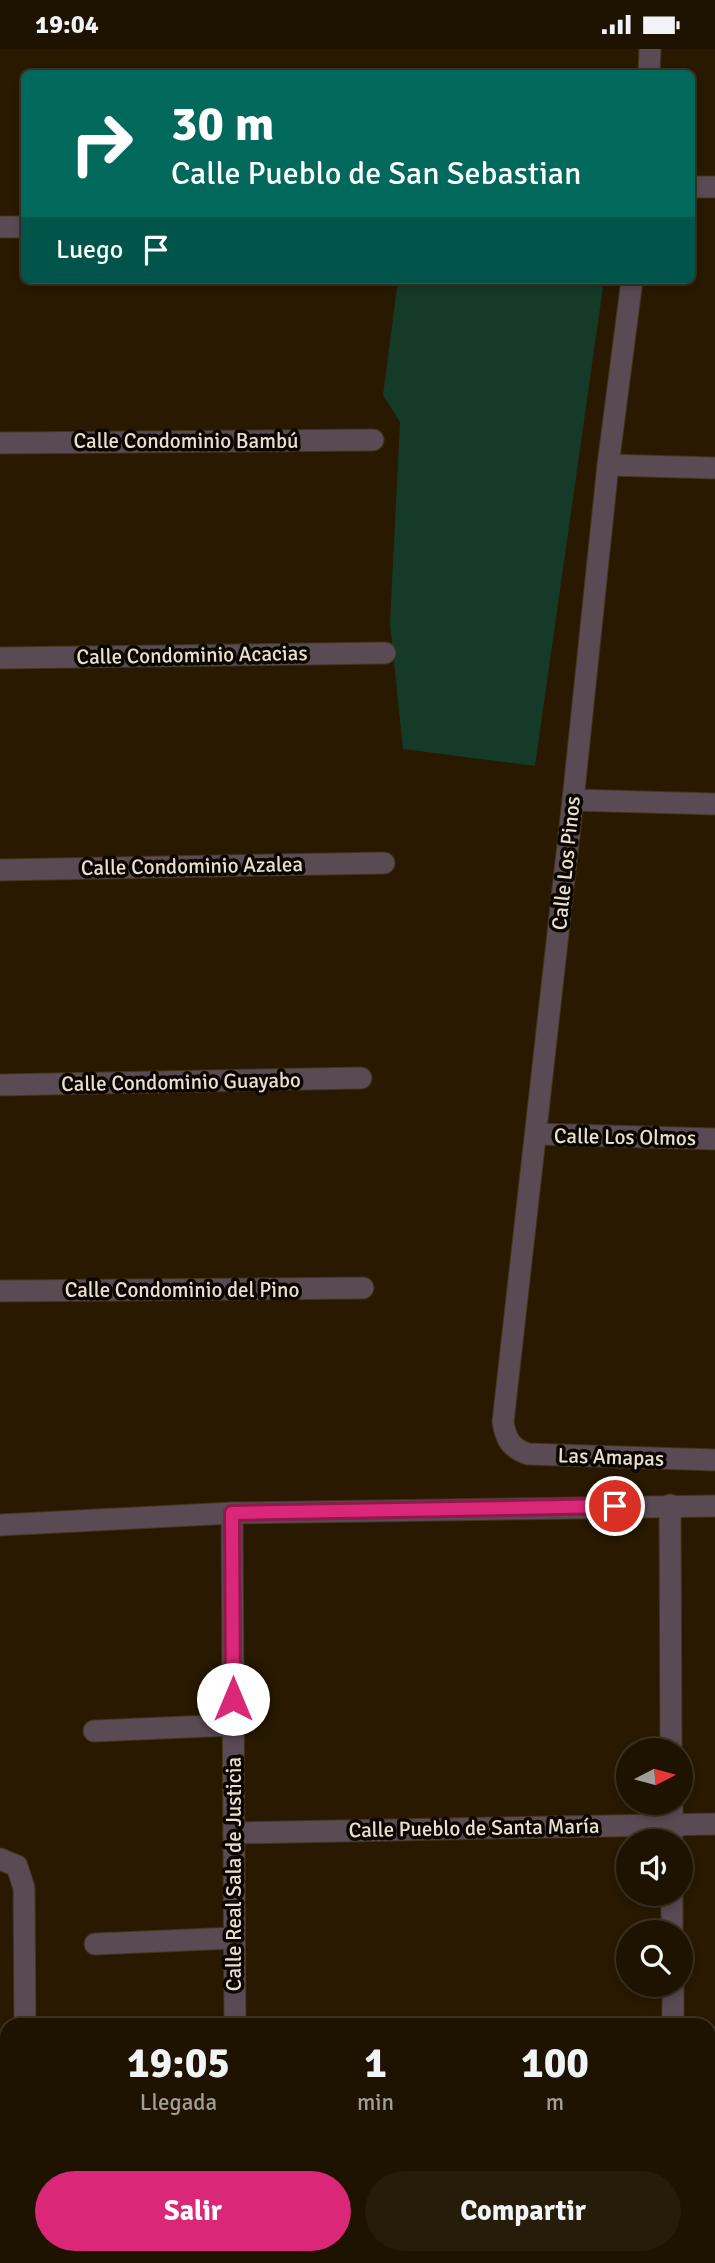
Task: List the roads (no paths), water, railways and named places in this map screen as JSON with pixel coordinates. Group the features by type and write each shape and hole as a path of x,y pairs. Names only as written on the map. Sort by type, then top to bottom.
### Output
{"street":[{"path":"649,70 650,49"},
{"path":"695,187 715,187"},
{"path":"0,227 21,227"},
{"name":"Calle Los Pinos","path":"510,1445 503,1422 608,465 631,284"},
{"name":"Calle Condominio Bambú","path":"0,443 373,440"},
{"path":"608,465 715,468"},
{"name":"Calle Condominio Acacias","path":"0,658 385,653"},
{"path":"573,800 715,804"},
{"name":"Calle Condominio Azalea","path":"0,870 384,863"},
{"name":"Calle Condominio Guayabo","path":"0,1085 361,1078"},
{"name":"Calle Los Olmos","path":"536,1134 715,1139"},
{"name":"Calle Condominio del Pino","path":"0,1291 363,1288"},
{"name":"Las Amapas","path":"510,1445 528,1454 715,1460"},
{"path":"670,1505 671,1738"},
{"path":"0,1525 232,1513 715,1506"},
{"name":"Calle Real Sala de Justicia","path":"232,1513 235,2018"},
{"path":"94,1731 233,1725"},
{"name":"Calle Pueblo de Santa María","path":"691,1829 715,1824"},
{"name":"Calle Pueblo de Santa María","path":"234,1833 616,1833"},
{"path":"0,1859 17,1866 24,1888 25,2018"},
{"path":"95,1944 234,1938"},
{"path":"673,1997 673,2018"}]}
